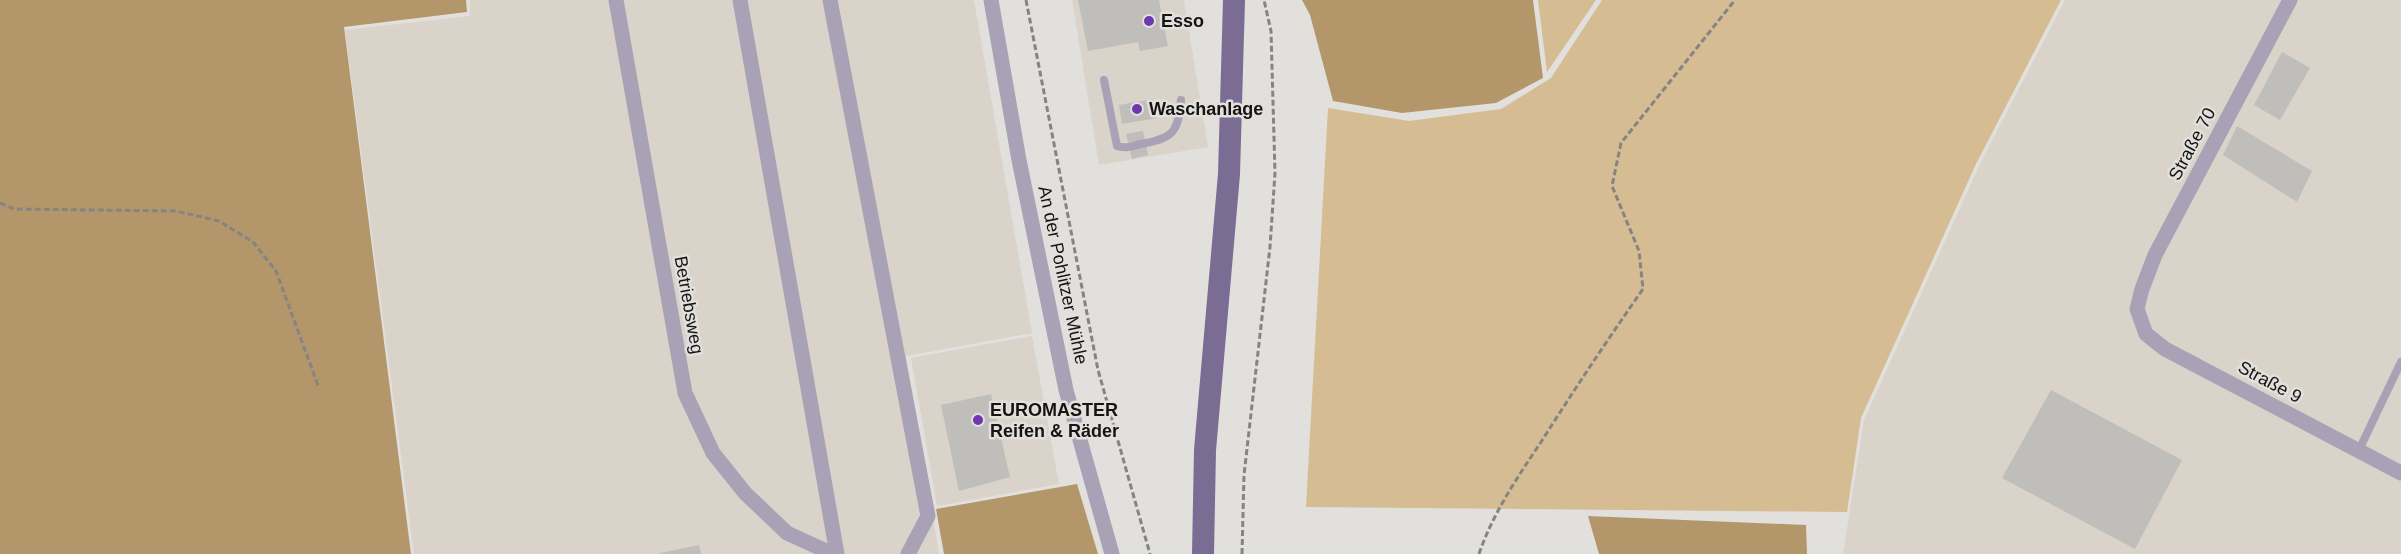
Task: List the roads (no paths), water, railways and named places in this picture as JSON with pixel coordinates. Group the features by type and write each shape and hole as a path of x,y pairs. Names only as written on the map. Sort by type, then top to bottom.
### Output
{"main road":[{"path":"1203,554 1205,450 1229,174 1234,0"}],"street":[{"name":"Betriebsweg","path":"616,0 685,393 713,453 745,493 787,533 835,554"},
{"name":"Betriebsweg","path":"740,0 835,554"},
{"path":"830,0 928,516 908,554"},
{"name":"An der Pohlitzer Mühle","path":"991,0 1019,160 1066,390 1113,554"},
{"name":"Straße 70","path":"2137,309 2155,255 2290,0"},
{"name":"Straße 9","path":"2137,309 2146,334 2165,349 2401,473"}],"lane":[{"path":"1104,80 1117,146 1124,148 1164,140 1179,123 1181,100"},
{"path":"2359,450 2401,362"}],"place":[{"name":"Esso","path":"1149,21"},
{"name":"Waschanlage","path":"1137,109"},
{"name":"EUROMASTER Reifen & Räder","path":"978,420"}]}
